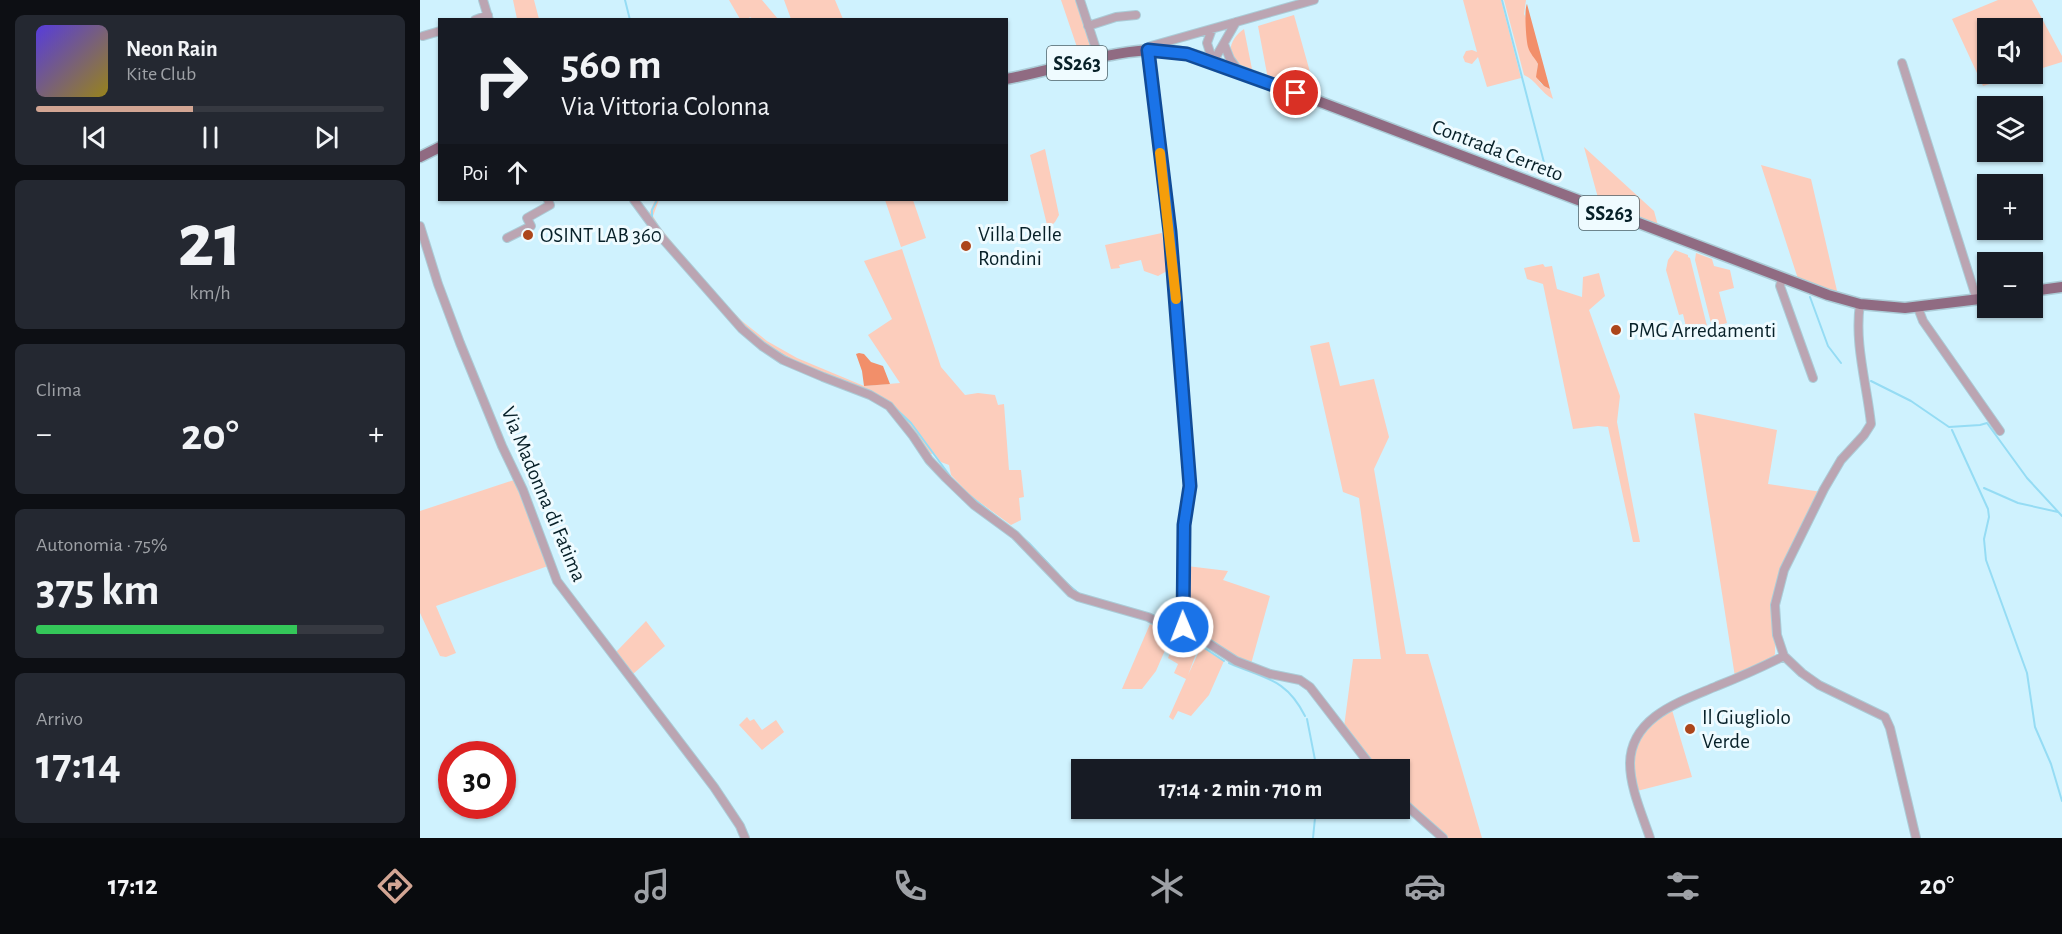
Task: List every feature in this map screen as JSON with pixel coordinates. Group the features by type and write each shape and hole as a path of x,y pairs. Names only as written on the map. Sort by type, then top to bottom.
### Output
{"main road":[{"name":"SS263","path":"1008,79 1099,58 1148,50 1179,52 1239,71"},
{"name":"Contrada Cerreto","path":"1239,71 1828,295 1860,304 1918,308 1977,300"},
{"path":"420,157 438,148"},
{"path":"2043,290 2062,287"}],"street":[{"path":"483,0 488,17"},
{"path":"1080,0 1099,58"},
{"path":"1183,627 1184,525 1190,486 1170,232 1148,50 1151,46 1314,0"},
{"path":"1088,26 1116,17 1136,15"},
{"path":"1213,62 1236,22"},
{"path":"1212,29 1207,43 1213,62"},
{"path":"423,36 438,32"},
{"path":"1224,44 1231,61 1239,71"},
{"path":"1902,63 1977,284"},
{"path":"507,238 531,225 527,218 550,205 548,201"},
{"path":"635,201 662,238 742,329 783,360 870,395 889,406 929,460 946,478 974,505 1015,535 1071,593 1148,617 1176,631 1183,627"},
{"name":"Via Madonna di Fatima","path":"420,226 460,343 502,446 523,490 557,581 714,787 740,826 745,838"},
{"path":"1782,278 1780,286 1813,378"},
{"path":"1860,304 1859,339 1871,424 1841,460 1784,570 1775,605 1778,635 1784,656 1802,673 1819,685 1885,717 1890,728 1916,838"},
{"path":"1918,308 1923,321 2000,431"},
{"path":"1183,627 1236,661 1270,674 1300,680 1310,687 1366,759"},
{"path":"1650,838 1636,795 1630,764 1633,746 1641,731 1661,712 1679,702 1784,656"},
{"path":"1410,809 1443,838"}],"shaded area":[{"path":"513,0 534,0 539,18 517,18"},
{"path":"729,0 762,0 777,18 750,17 739,18"},
{"path":"784,0 835,0 843,18 791,18"},
{"path":"1061,0 1078,0 1096,56 1081,59"},
{"path":"1463,0 1501,0 1521,78 1487,87 1478,57 1472,64 1465,62 1463,57 1466,51 1477,52"},
{"path":"1504,0 1526,0 1524,14 1527,20 1528,45 1538,64 1538,79 1542,85 1550,89 1553,99 1524,75"},
{"path":"1998,0 2032,0 2042,18 1977,18 1977,73 1952,19"},
{"path":"1527,4 1550,89 1536,77 1538,64 1529,49 1527,38 1525,18"},
{"path":"1294,15 1317,97 1268,79 1258,26"},
{"path":"2043,21 2062,56 2062,62 2043,68"},
{"path":"1244,29 1253,74 1235,64 1231,54 1234,40"},
{"path":"1584,147 1654,211 1659,229 1600,205"},
{"path":"1045,149 1059,215 1048,229 1030,155"},
{"path":"1761,165 1811,179 1838,295 1799,282"},
{"path":"655,201 659,201 653,216 696,272 648,216"},
{"path":"885,201 913,201 926,238 901,247"},
{"path":"1162,233 1167,271 1158,276 1144,271 1141,260 1111,269 1105,245"},
{"path":"902,249 941,367 965,395 978,393 995,395 998,405 1004,404 1009,470 1021,470 1024,497 1019,498 1021,520 1011,525 971,496 951,475 949,465 941,462 934,453 929,455 890,406 778,354 749,333 706,283 742,321 767,341 797,358 864,386 900,383 868,335 892,319 864,261"},
{"path":"1675,250 1690,258 1708,330 1702,332 1700,324 1686,327 1683,314 1679,315 1666,270 1668,260"},
{"path":"1696,253 1712,259 1714,266 1730,270 1734,288 1719,292 1727,323 1712,327 1695,260"},
{"path":"1543,264 1545,267 1552,266 1557,289 1582,297 1583,277 1599,273 1605,296 1589,310 1620,396 1617,422 1640,542 1633,542 1608,427 1573,429 1543,284 1527,279 1524,268"},
{"path":"1329,342 1340,386 1374,379 1389,437 1374,469 1406,654 1428,654 1482,838 1448,838 1410,806 1410,759 1369,759 1344,727 1353,659 1381,659 1359,498 1343,492 1310,346"},
{"path":"856,354 864,354 871,362 883,366 890,384 864,386"},
{"path":"1694,413 1777,430 1768,484 1822,492 1777,583 1775,654 1772,659 1735,677"},
{"path":"514,480 548,566 436,606 456,653 446,657 440,656 420,613 420,511"},
{"path":"1187,566 1228,571 1223,580 1270,596 1251,664 1241,660 1188,625"},
{"path":"646,621 665,646 633,674 616,652"},
{"path":"1150,624 1172,634 1156,671 1142,689 1122,689"},
{"path":"1178,633 1199,646 1188,675 1201,647 1224,661 1209,695 1191,716 1178,711 1173,720 1169,717 1186,679 1174,673 1178,664 1168,658"},
{"path":"1672,710 1692,777 1637,791 1634,764 1638,743 1650,725"},
{"path":"747,717 750,721 754,719 762,730 776,720 784,732 762,750 739,725"}],"waterway":[{"path":"625,0 630,18"},
{"path":"1502,0 1547,174"},
{"path":"652,219 652,210 656,201"},
{"path":"1810,297 1828,346 1841,363"},
{"path":"779,353 790,359"},
{"path":"1871,381 1911,401 1949,427 1987,423 2027,478 2062,516"},
{"path":"893,406 911,423 950,476"},
{"path":"1952,430 1988,509 1989,517 1984,539 1986,560 2027,673 2035,727 2051,764 2062,801"},
{"path":"1984,488 2018,503 2058,512"},
{"path":"969,495 1029,543 1058,574"},
{"path":"1064,581 1076,591"},
{"path":"1152,615 1163,620"},
{"path":"1179,632 1199,644"},
{"path":"1203,647 1224,661"},
{"path":"1229,663 1282,687 1298,703 1305,716"},
{"path":"1307,719 1315,759"},
{"path":"1313,838 1315,819"}],"slow traffic":[{"path":"1160,153 1176,299"}],"place":[{"name":"OSINT LAB 360","path":"528,235"},
{"name":"Villa Delle Rondini","path":"966,246"},
{"name":"PMG Arredamenti","path":"1616,330"},
{"name":"Il Giugliolo Verde","path":"1690,729"}],"route":[{"path":"1183,627 1184,525 1190,486 1170,232 1148,50 1187,54 1296,93"}]}
